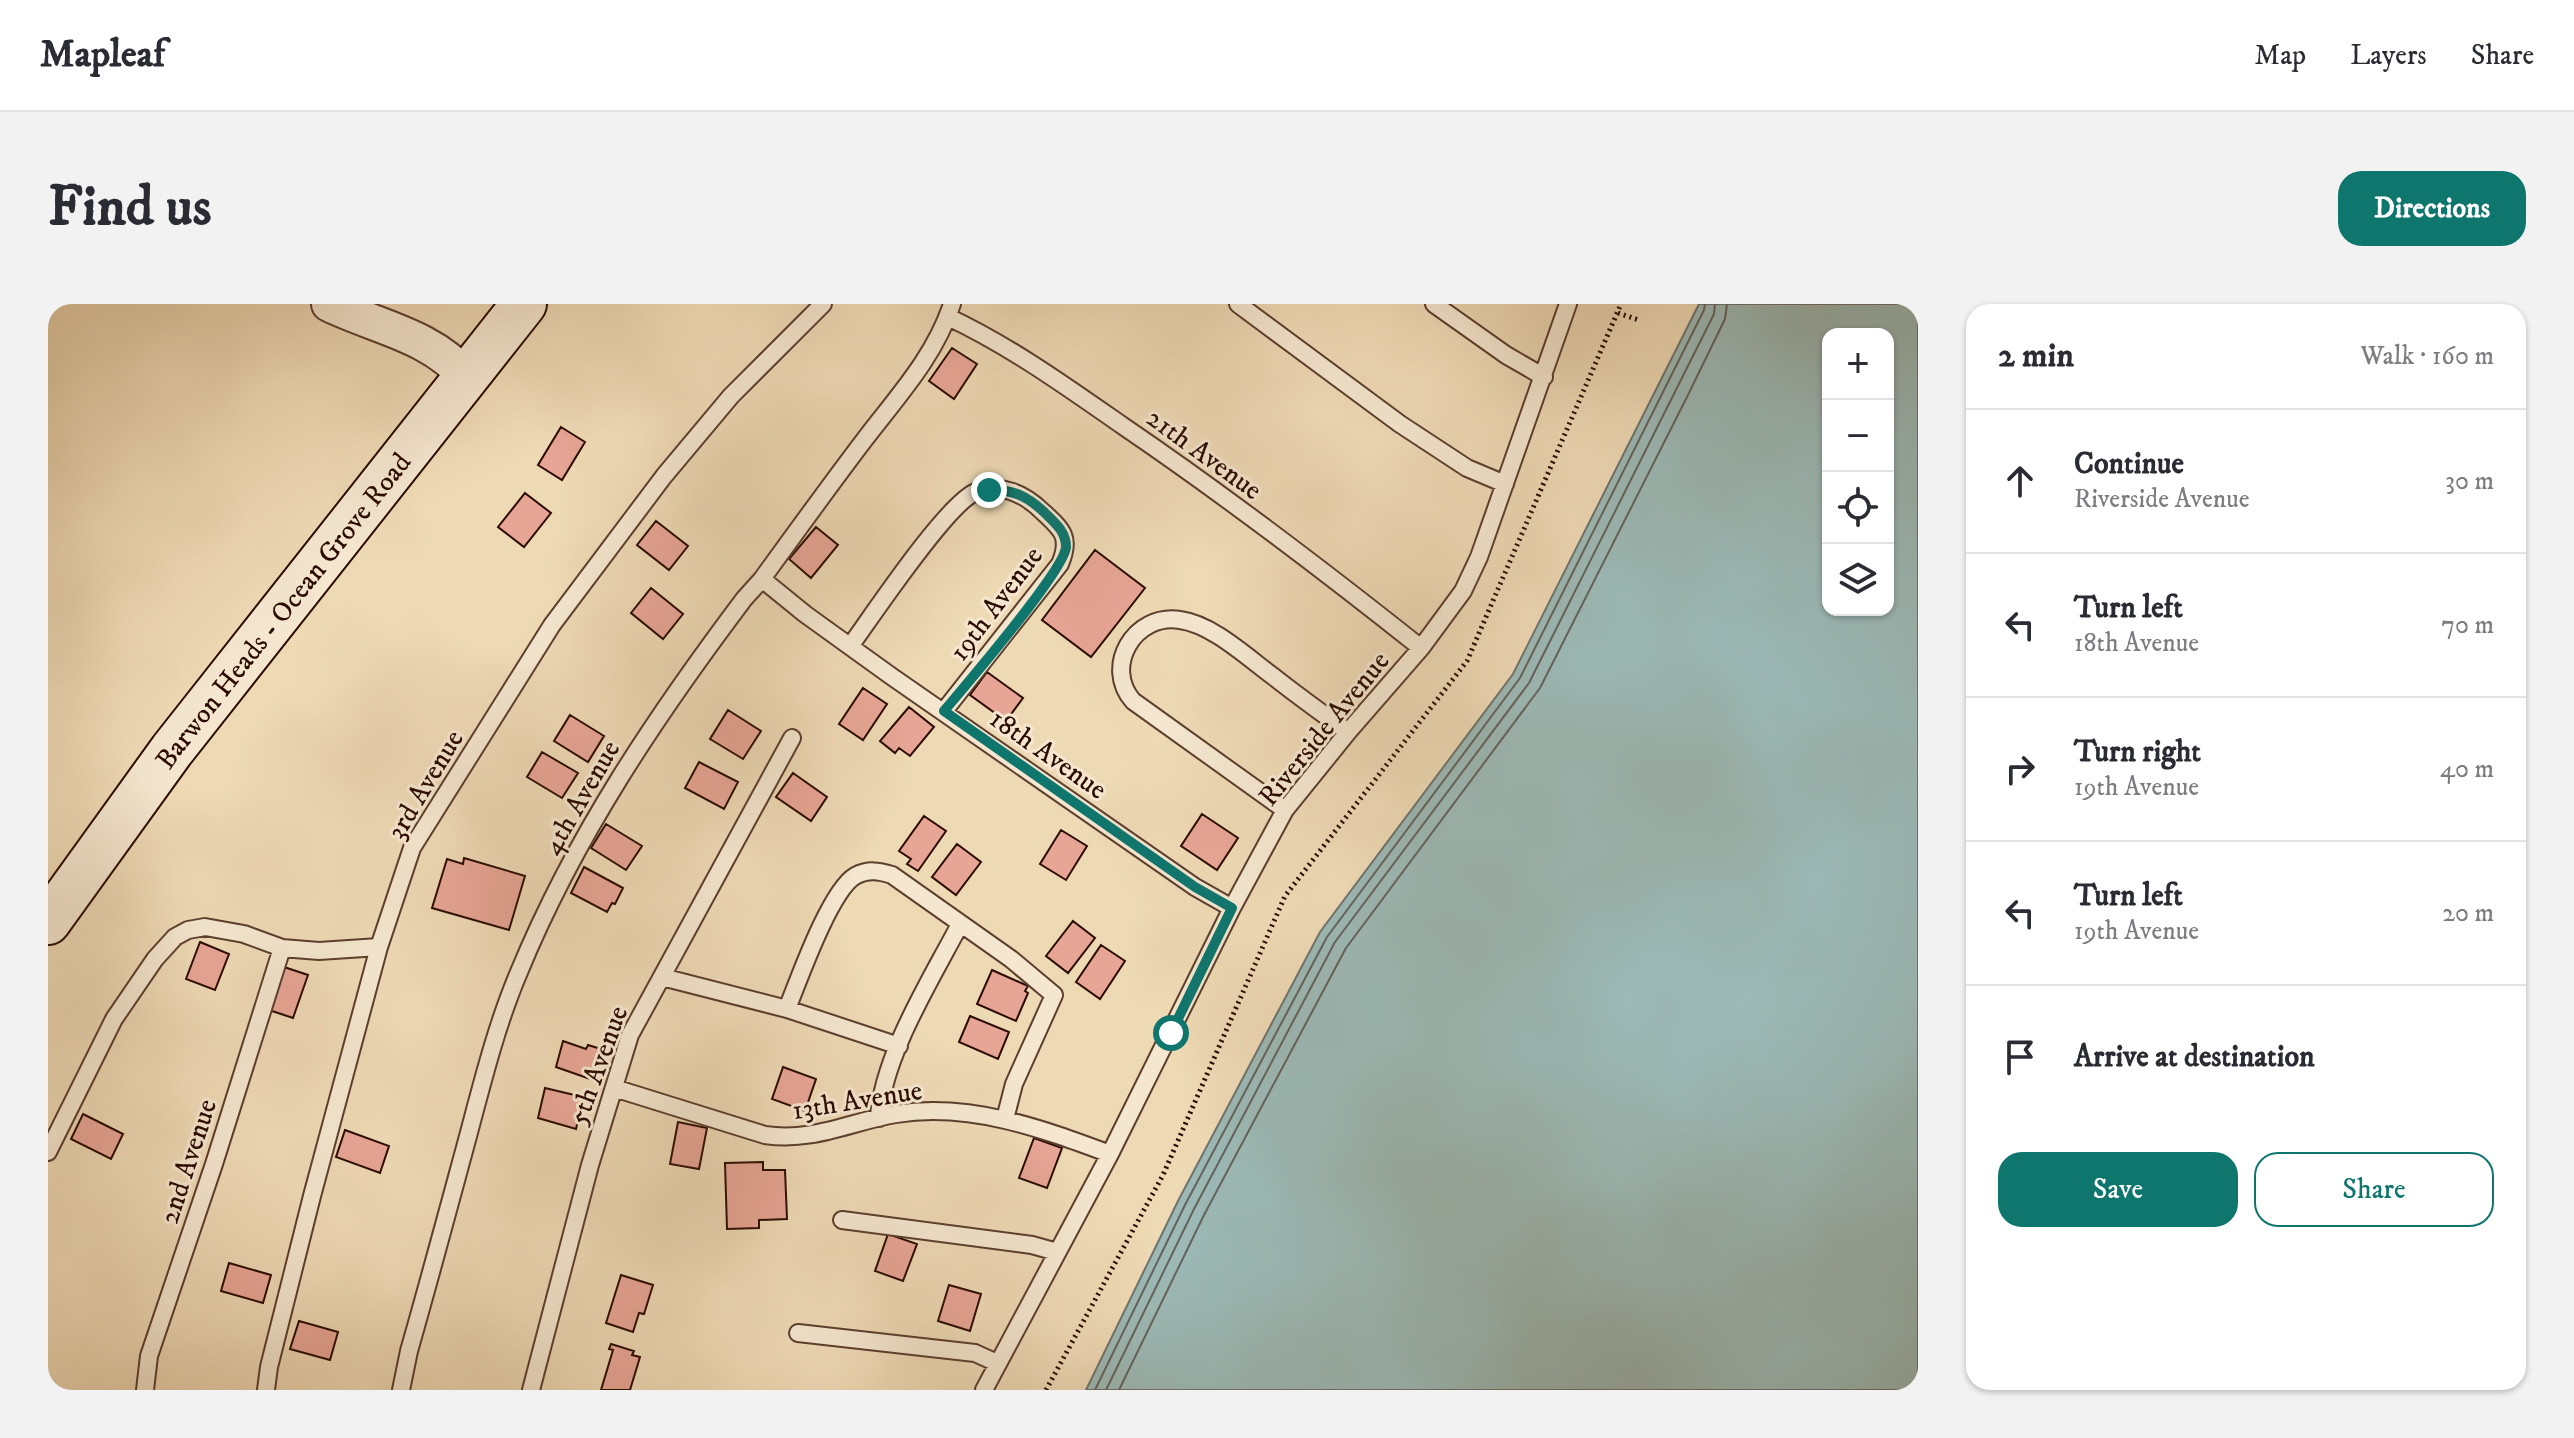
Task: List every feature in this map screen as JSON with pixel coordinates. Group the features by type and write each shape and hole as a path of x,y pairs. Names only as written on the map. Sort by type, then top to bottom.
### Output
{"main road":[{"name":"Barwon Heads - Ocean Grove Road","path":"48,922 172,750 524,304"}],"street":[{"path":"329,304 411,336 454,363 466,377"}],"lane":[{"name":"3rd Avenue","path":"266,1390 312,1196 379,947 412,848 552,625 664,476 731,396 823,304"},
{"path":"1238,304 1400,424 1467,468 1505,484"},
{"path":"1434,304 1506,355 1544,377"},
{"name":"Riverside Avenue","path":"984,1390 1110,1154 1232,908 1285,810 1421,648 1463,591 1479,557 1568,304"},
{"name":"4th Avenue","path":"401,1390 486,1070 518,973 554,896 597,813 648,731 744,599 915,376 950,310"},
{"name":"21th Avenue","path":"950,310 1167,456 1308,558 1421,648"},
{"name":"19th Avenue","path":"851,645 916,555 962,501 975,493 1003,489 1031,500 1059,527 1066,550 1060,564 1012,628 944,711"},
{"name":"18th Avenue","path":"762,579 891,676 1182,878 1232,908"},
{"path":"1285,810 1133,701 1124,691 1120,677 1121,662 1134,635 1149,624 1160,621 1178,619 1199,625 1348,732"},
{"name":"5th Avenue","path":"531,1390 590,1165 630,1035 792,738"},
{"path":"787,1009 818,934 842,889 853,877 877,871 892,875 1011,959 1054,995 1018,1074 1005,1119"},
{"path":"879,1118 884,1088 899,1046 960,924"},
{"path":"48,1152 114,1019 155,959 175,937 188,930 205,927 244,934 282,948 319,951 379,947"},
{"name":"2nd Avenue","path":"145,1390 149,1356 282,948"},
{"path":"662,977 787,1009 899,1046"},
{"name":"13th Avenue","path":"614,1088 765,1135 783,1137 828,1133 879,1118 918,1112 1005,1119 1043,1129 1110,1154"},
{"path":"842,1220 1032,1245 1057,1252"},
{"path":"798,1333 975,1353 997,1363"}],"path":[{"path":"1046,1390 1163,1175 1285,896 1467,661 1621,304"},
{"path":"1618,313 1639,320"}],"water":[{"path":"1699,304 1918,304 1918,1390 1086,1390 1178,1201 1320,932 1513,674"}],"building":[{"path":"952,348 977,364 954,399 929,381"},
{"path":"561,427 585,442 562,480 538,465"},
{"path":"525,493 551,513 524,547 498,527"},
{"path":"656,521 688,546 669,570 637,545"},
{"path":"816,527 838,545 811,578 789,559"},
{"path":"1095,550 1145,588 1091,657 1042,620"},
{"path":"651,588 683,614 663,639 631,613"},
{"path":"987,672 1023,698 1006,721 970,695"},
{"path":"863,688 887,704 863,740 839,724"},
{"path":"909,707 934,727 910,756 899,748 895,753 880,741"},
{"path":"728,710 761,731 743,759 710,739"},
{"path":"570,715 604,736 588,762 554,741"},
{"path":"542,752 578,773 562,798 527,777"},
{"path":"699,762 738,782 724,809 685,788"},
{"path":"793,773 827,797 811,821 776,797"},
{"path":"1202,814 1238,838 1217,870 1181,846"},
{"path":"924,816 946,831 918,871 907,864 911,859 899,851"},
{"path":"606,824 642,846 626,870 591,848"},
{"path":"1061,830 1087,846 1066,880 1040,864"},
{"path":"957,844 981,862 956,895 932,877"},
{"path":"464,858 525,876 509,930 432,908 447,859 463,864"},
{"path":"584,867 623,888 607,912 571,893"},
{"path":"1073,921 1095,938 1068,973 1046,956"},
{"path":"200,942 229,954 215,990 186,979"},
{"path":"1101,945 1125,961 1100,999 1076,982"},
{"path":"281,966 308,975 293,1018 266,1009"},
{"path":"992,970 1028,986 1016,1021 977,1004"},
{"path":"970,1016 1009,1032 998,1059 959,1042"},
{"path":"563,1041 586,1049 588,1045 604,1050 593,1080 556,1067"},
{"path":"783,1067 816,1079 805,1111 772,1099"},
{"path":"545,1088 583,1097 576,1129 538,1118"},
{"path":"83,1114 123,1134 111,1159 71,1139"},
{"path":"678,1122 707,1128 699,1169 670,1164"},
{"path":"345,1130 389,1146 380,1173 336,1157"},
{"path":"1034,1138 1062,1148 1047,1188 1019,1178"},
{"path":"763,1162 763,1170 785,1170 787,1219 759,1220 759,1228 727,1229 725,1163"},
{"path":"888,1234 917,1244 903,1281 875,1271"},
{"path":"229,1263 271,1275 263,1303 221,1291"},
{"path":"621,1275 653,1285 644,1314 639,1313 633,1332 606,1323"},
{"path":"949,1285 981,1294 970,1331 938,1321"},
{"path":"299,1321 338,1332 330,1360 290,1349"},
{"path":"611,1344 634,1351 632,1355 640,1357 630,1390 601,1390 613,1350 609,1349"}],"route":[{"path":"989,490 1003,489 1031,500 1059,527 1066,550 1060,564 1012,628 944,711 1195,887 1232,908 1171,1033"}]}
